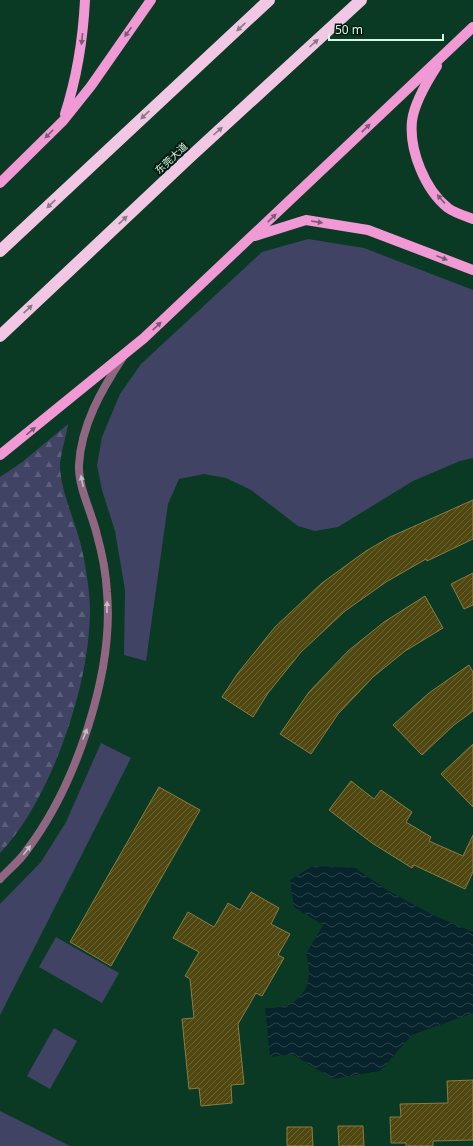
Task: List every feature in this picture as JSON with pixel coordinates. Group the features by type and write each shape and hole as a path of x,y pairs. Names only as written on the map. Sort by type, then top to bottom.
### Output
{"highway":[{"path":"0,251 269,0"},
{"name":"东莞大道","path":"0,336 190,157 361,0"}],"main road":[{"path":"63,121 73,90 80,54 85,0"},
{"path":"0,183 63,121 91,86 151,0"},
{"path":"0,455 127,352 253,236 473,26"},
{"path":"446,52 425,85 412,121 414,152 426,182 448,208 473,219"},
{"path":"253,236 306,220 368,230 473,270"}],"street":[{"path":"0,879 27,851 50,813 71,771 93,713 106,652 107,592 97,535 84,495 79,466 84,432 104,385 127,352"}],"green space":[{"path":"308,239 364,248 473,290 473,458 460,461 413,481 338,527 315,531 298,526 251,490 226,478 204,474 179,479 168,504 146,661 124,655 125,590 115,531 102,490 97,465 102,437 120,394 141,364 262,252"},
{"path":"68,424 60,465 64,492 84,558 89,592 90,623 86,657 78,693 54,766 37,800 19,829 0,853 0,477 21,463"},
{"path":"101,743 131,758 0,1015 0,904 41,862 66,822"},
{"path":"56,937 119,973 102,1003 39,967"},
{"path":"54,1028 77,1041 50,1089 27,1076"},
{"path":"0,1111 70,1146 0,1146"}],"water":[{"path":"313,866 355,868 387,890 431,914 473,932 473,1013 412,1035 380,1071 333,1079 292,1054 270,1057 265,1008 288,1005 302,994 307,986 309,976 309,966 306,954 323,925 294,907 290,880"}],"building":[{"path":"473,500 473,539 427,561 426,559 386,582 345,611 301,652 268,693 253,717 222,697 238,673 275,627 322,583 366,551 390,537"},
{"path":"473,573 473,605 464,609 451,584"},
{"path":"425,596 443,628 405,651 373,677 338,714 311,754 280,734 309,692 348,651 384,622"},
{"path":"469,665 473,672 473,711 454,725 422,755 393,725 429,693"},
{"path":"473,744 473,807 441,774"},
{"path":"351,781 374,799 381,790 412,812 406,822 431,837 429,841 463,856 473,835 473,872 465,889 414,865 412,868 372,843 329,810"},
{"path":"159,787 200,810 111,966 70,942"},
{"path":"251,892 279,908 271,924 290,934 278,955 284,958 262,996 256,993 238,1024 244,1084 231,1085 232,1103 201,1106 199,1088 189,1089 182,1019 194,1018 190,979 185,976 199,952 173,938 188,912 214,927 228,903 240,910"},
{"path":"473,1080 473,1140 433,1141 433,1146 406,1146 406,1143 391,1143 390,1117 401,1117 400,1104 448,1103 447,1081"},
{"path":"338,1126 363,1126 364,1146 339,1146"},
{"path":"287,1127 312,1127 313,1146 287,1146"}]}
